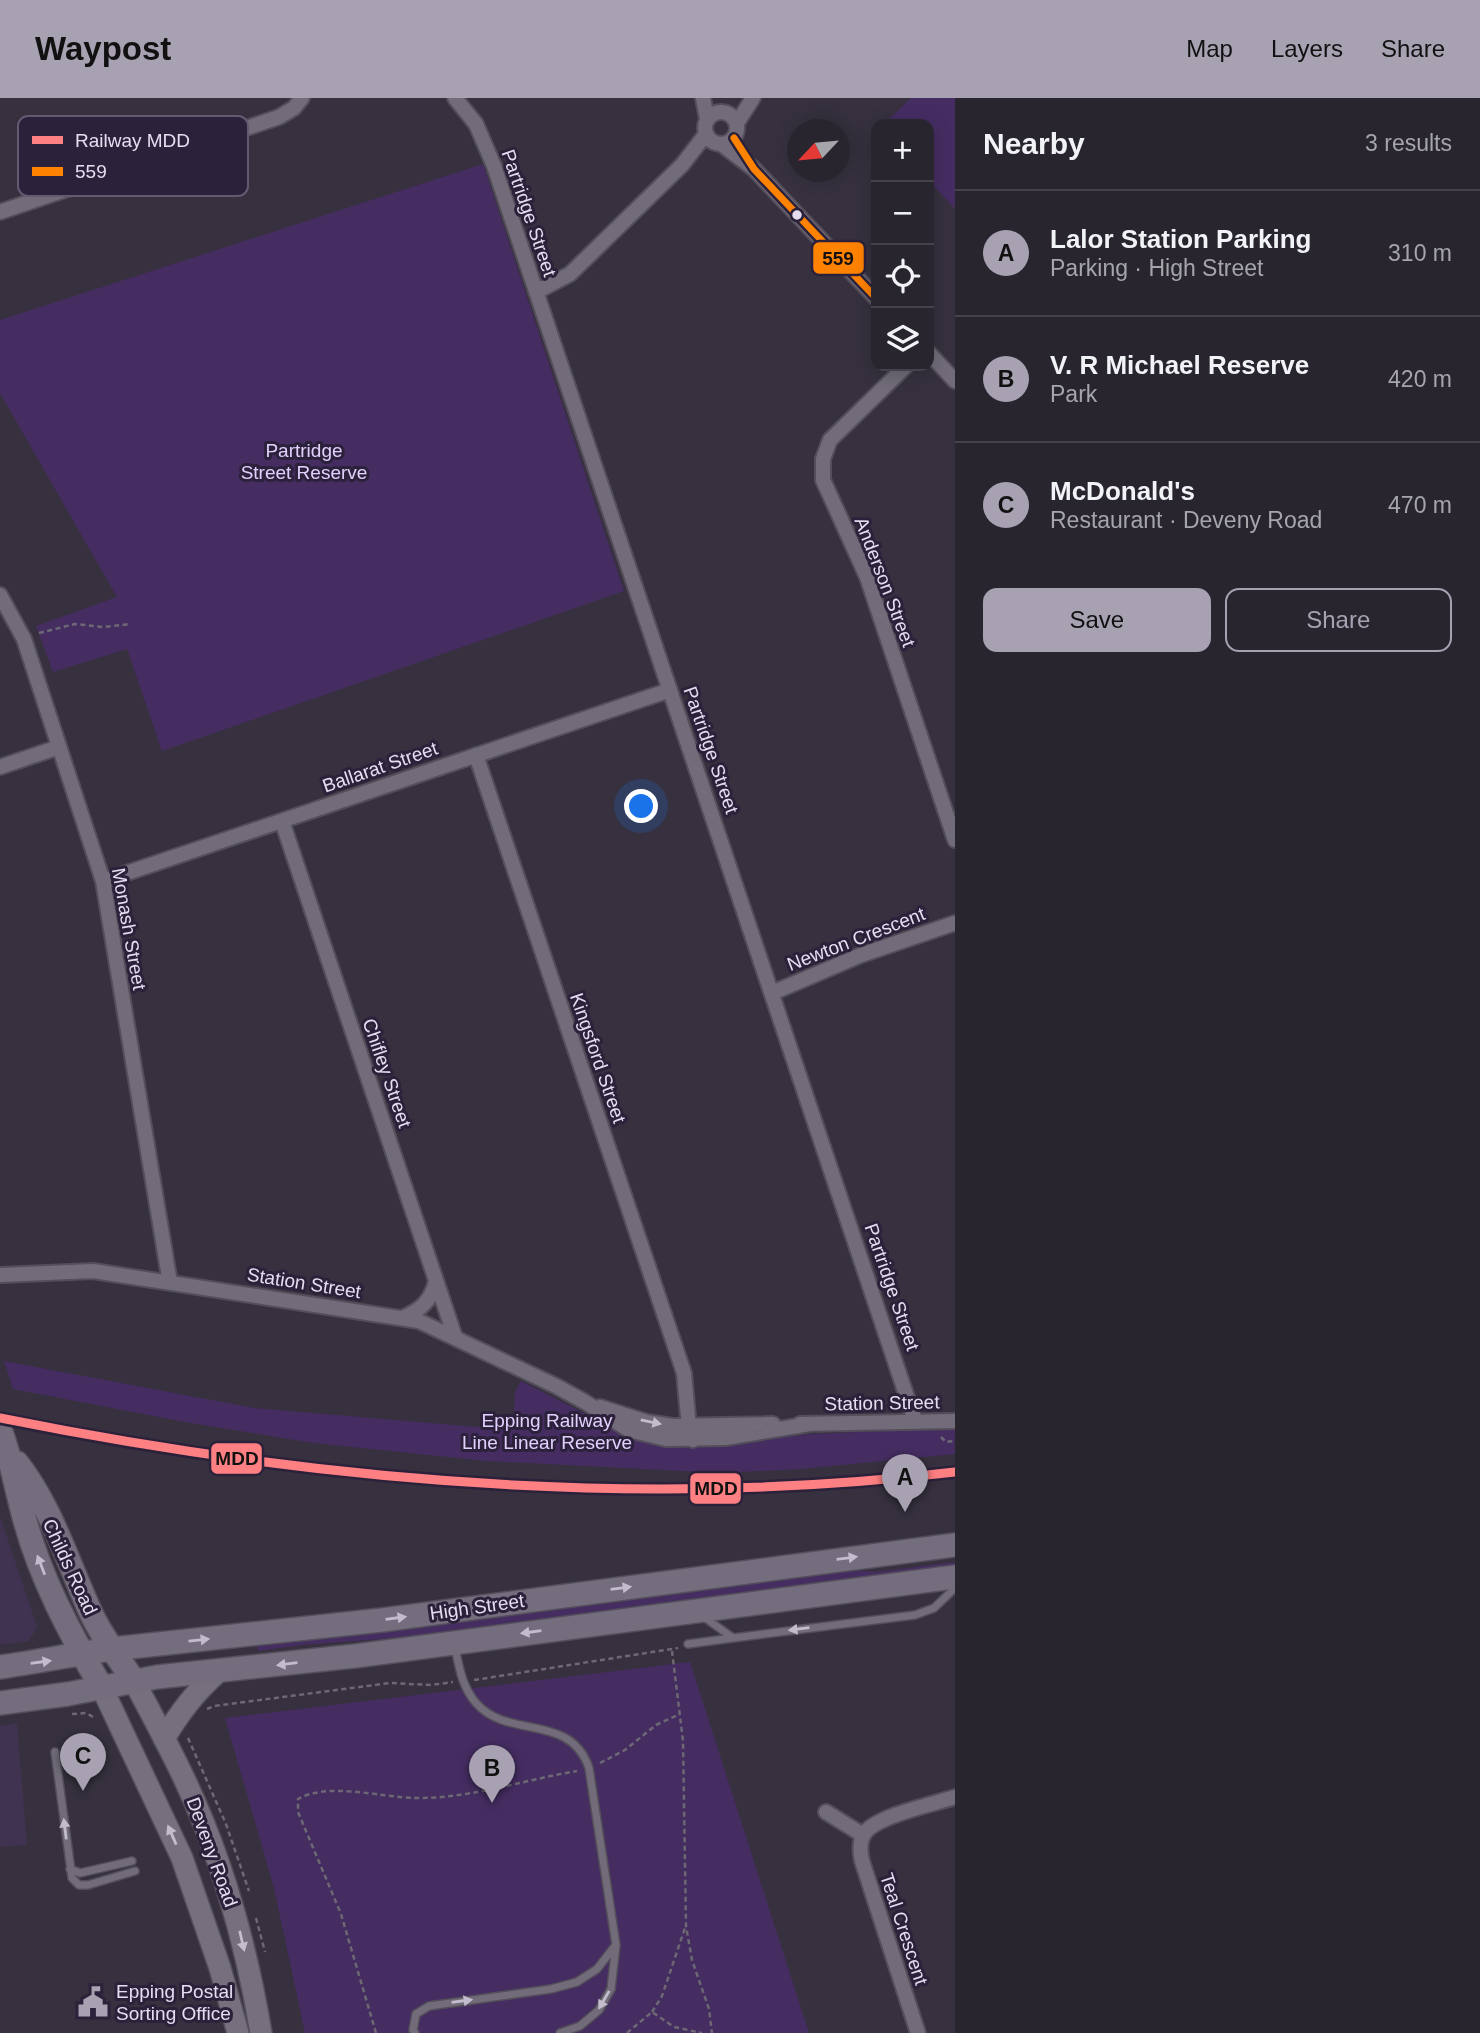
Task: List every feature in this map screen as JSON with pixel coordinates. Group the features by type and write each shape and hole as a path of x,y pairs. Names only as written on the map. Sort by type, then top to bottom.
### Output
{"main road":[{"name":"Childs Road","path":"0,1429 24,1519 42,1568 81,1653 102,1688"},
{"name":"Childs Road","path":"4,1452 27,1476 58,1537 95,1621 134,1681"},
{"name":"High Street","path":"0,1667 112,1649 382,1620 955,1545"},
{"name":"High Street","path":"0,1703 68,1695 134,1681 454,1643 955,1577"}],"street":[{"path":"248,128 279,117 302,98"},
{"name":"Partridge Street","path":"455,98 476,124 485,142 915,1421"},
{"path":"703,98 721,128 754,169 871,293"},
{"path":"711,98 721,128"},
{"path":"721,128 747,98"},
{"path":"536,292 570,274 753,98"},
{"path":"0,212 47,196"},
{"path":"934,359 955,381"},
{"name":"Anderson Street","path":"901,371 830,440 823,459 823,480 867,577 955,840"},
{"name":"Monash Street","path":"0,595 24,639 103,881 170,1283"},
{"name":"Ballarat Street","path":"103,881 670,690"},
{"path":"0,767 59,747"},
{"name":"Kingsford Street","path":"476,755 684,1373 694,1431"},
{"name":"Chifley Street","path":"282,821 455,1337"},
{"name":"Newton Crescent","path":"772,992 861,955 955,923"},
{"name":"Station Street","path":"0,1275 84,1271 402,1318 432,1325 586,1402 629,1430 666,1439 694,1431 725,1438 810,1424 955,1421"},
{"path":"402,1318 422,1307 433,1292 436,1281"},
{"path":"164,1739 177,1715 218,1672"},
{"name":"Deveny Road","path":"134,1681 187,1785 218,1861 237,1922 261,2033"},
{"name":"Deveny Road","path":"102,1688 169,1828 197,1898 238,2033"},
{"path":"826,1812 863,1835 877,1822 955,1797"},
{"name":"Teal Crescent","path":"863,1835 860,1852 862,1861 919,2033"},
{"path":"197,1898 205,1893 218,1861"}],"lane":[{"path":"688,1644 915,1615 934,1608 955,1588"},
{"path":"696,1611 733,1638"},
{"path":"454,1643 462,1682 477,1704 497,1718 562,1735 572,1741 584,1755 589,1768 615,1945 611,1989 599,2010 580,2026 560,2033"},
{"path":"55,1752 72,1878 84,1886 135,1871"},
{"path":"70,1869 80,1873 132,1861"},
{"path":"415,2033 413,2030 416,2014 429,2006 551,1989 577,1982 597,1969 615,1945"}],"path":[{"path":"39,634 75,624 103,627 131,624"},
{"path":"203,1712 214,1706 390,1683 430,1685 462,1682 672,1651 688,1644"},
{"path":"672,1651 685,1781 686,1926 692,1960 709,2009 712,2033"},
{"path":"61,1716 86,1713 96,1718 117,1717"},
{"path":"376,2033 341,1914 298,1812 298,1799 332,1791 440,1798 518,1784 589,1768 625,1751 656,1725 680,1714"},
{"path":"627,2033 652,2012 662,1996 686,1926"},
{"path":"652,2012 674,2027 702,2033"}],"shaded area":[{"path":"0,1516 37,1627 29,1641 0,1645"},
{"path":"17,1723 27,1845 0,1847 0,1726"}],"green space":[{"path":"911,98 955,98 955,209 934,186 934,119 889,119"},
{"name":"Partridge Street Reserve","path":"483,164 624,591 162,751 127,649 53,672 36,626 117,597 0,393 0,320"},
{"name":"Epping Railway Line Linear Reserve","path":"4,1361 254,1408 513,1430 515,1392 521,1381 615,1429 724,1443 812,1434 955,1428 955,1454 801,1469 721,1473 486,1461 314,1443 185,1422 13,1389"},
{"path":"955,1562 955,1570 435,1635 301,1645 258,1651 258,1643 829,1569 876,1572"},
{"path":"690,1662 809,2033 305,2033 274,1888 225,1718"}],"rail line":[{"name":"MDD","path":"0,1418 237,1458 356,1473 476,1483 596,1488 716,1488 836,1483 955,1472"}],"transit line":[{"name":"559","path":"734,138 754,169 871,293"}],"place":[{"name":"Lalor Station Parking","path":"905,1512"},
{"name":"McDonald's","path":"83,1791"},
{"name":"V. R Michael Reserve","path":"492,1803"},
{"name":"Epping Postal Sorting Office","path":"93,2002"}]}
